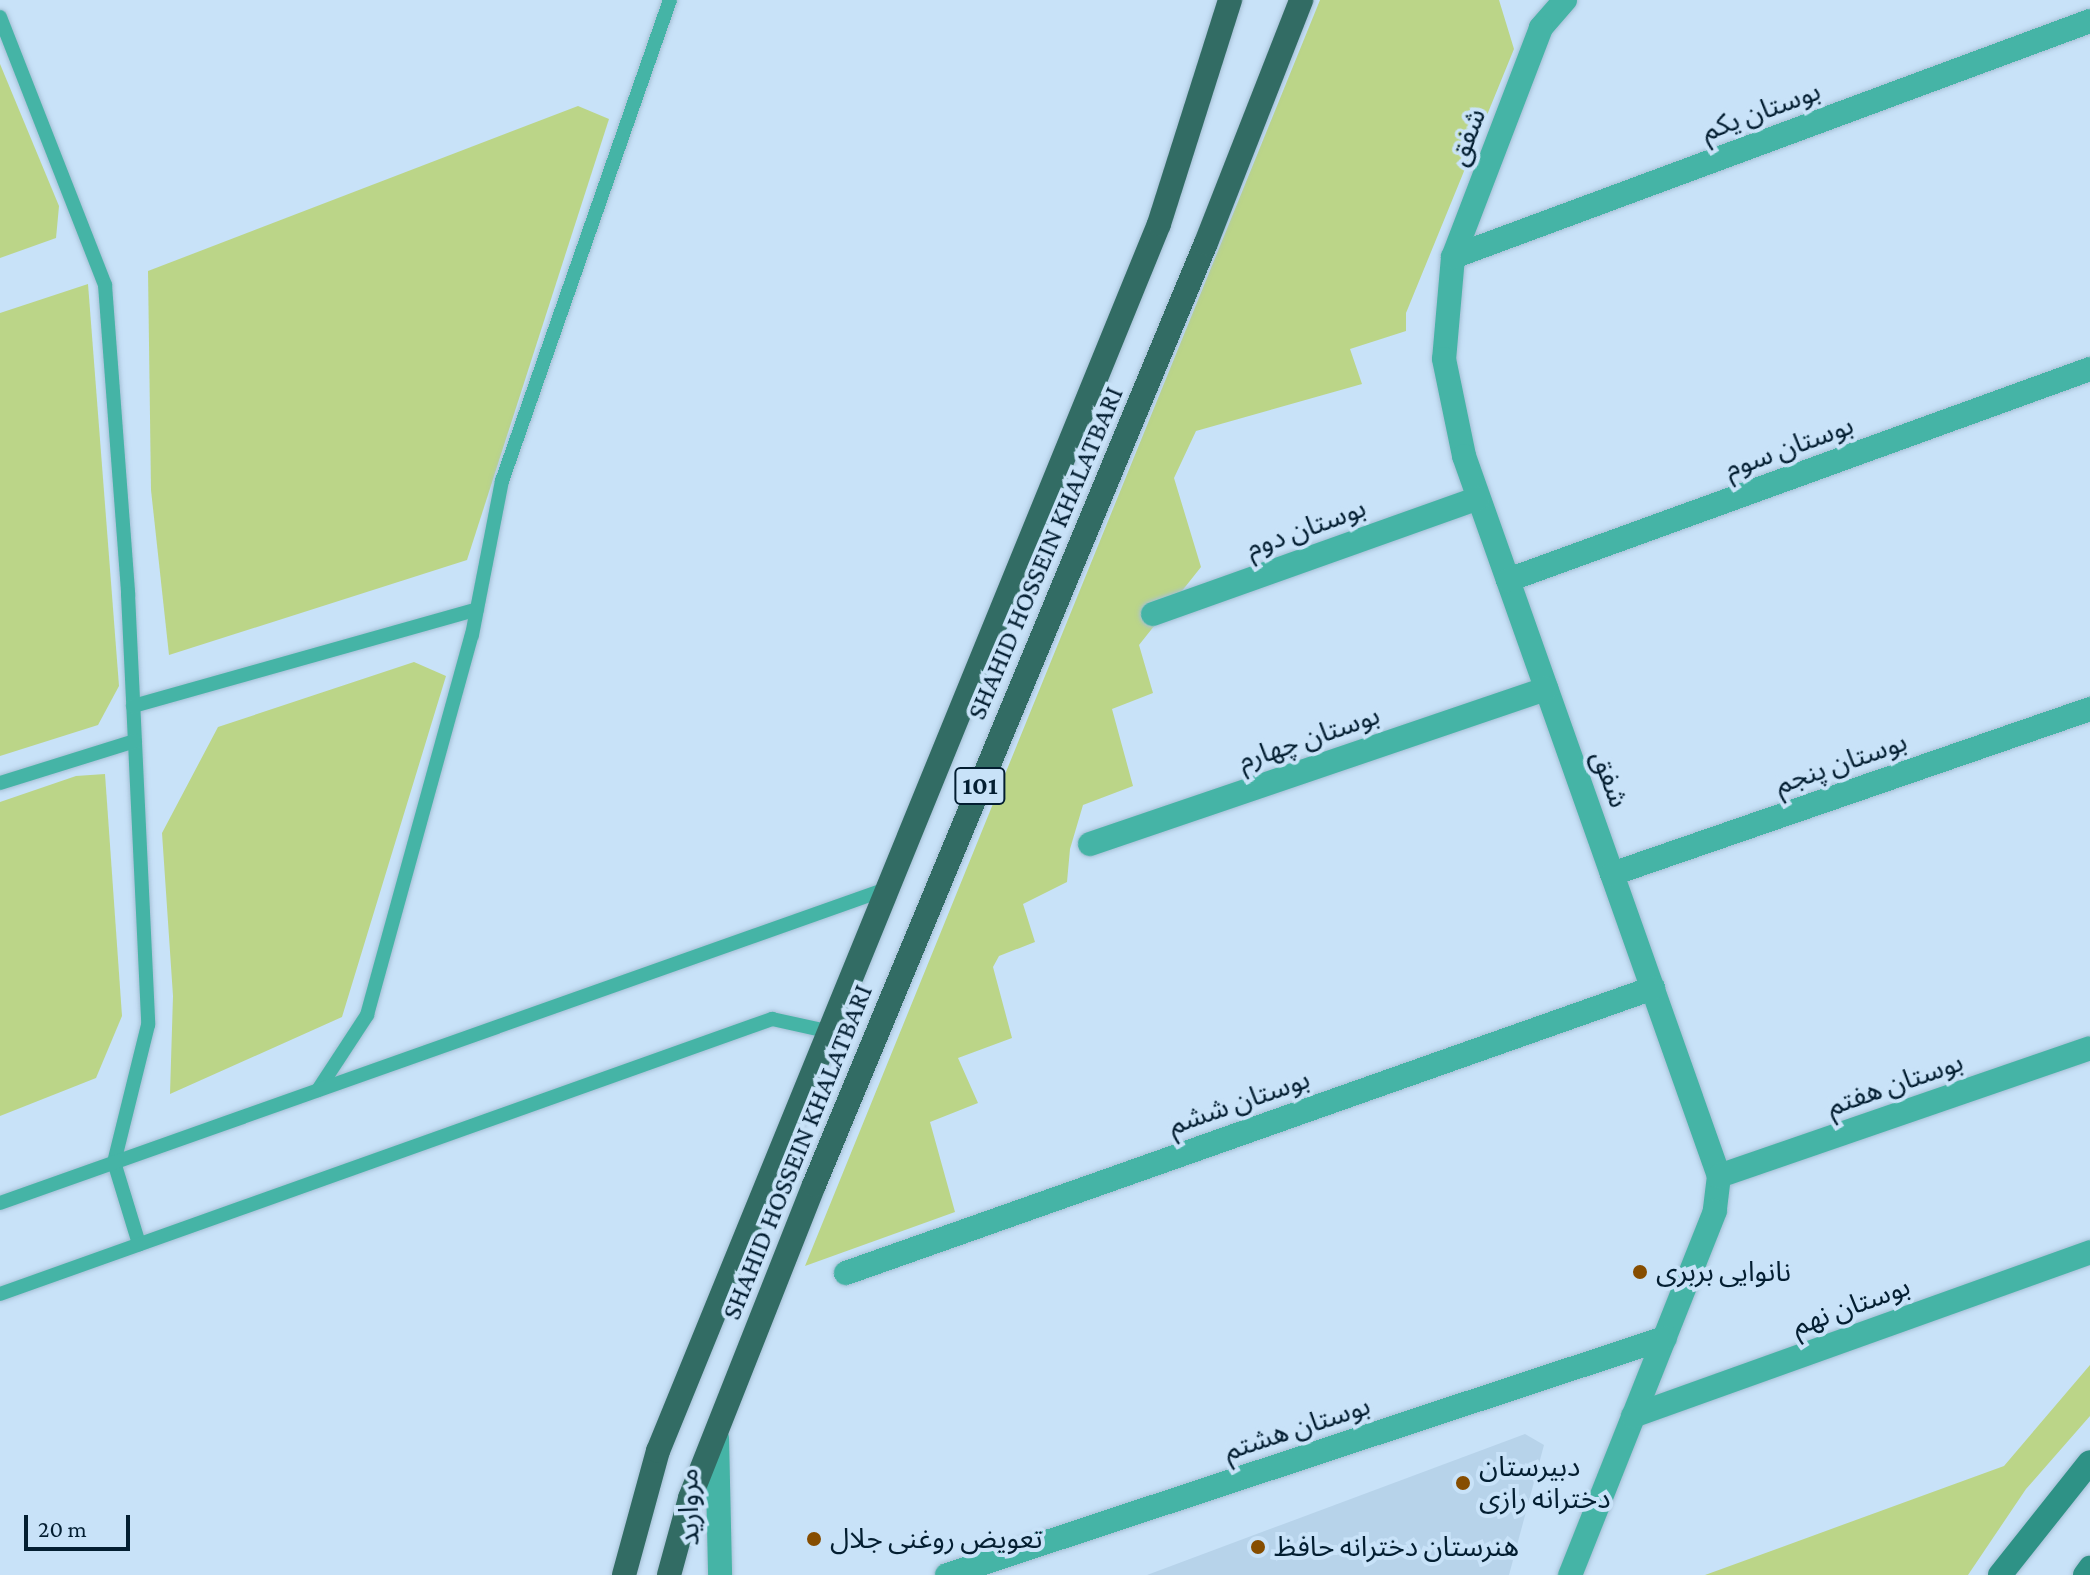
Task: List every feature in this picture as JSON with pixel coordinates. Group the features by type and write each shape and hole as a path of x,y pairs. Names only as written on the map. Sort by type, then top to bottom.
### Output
{"highway":[{"name":"SHAHID HOSSEIN KHALATBARI","path":"624,1575 658,1451 1159,224 1230,0"},
{"name":"SHAHID HOSSEIN KHALATBARI","path":"669,1575 690,1498 717,1438 809,1198 1206,243 1301,0"}],"main road":[{"path":"2000,1575 2090,1462"},
{"path":"2085,1575 2090,1568"}],"street":[{"name":"شفق","path":"1565,0 1541,28 1453,257 1444,359 1464,456 1478,498 1719,1176 1715,1211 1570,1575"},
{"name":"بوستان یکم","path":"1453,257 2090,21"},
{"name":"بوستان سوم","path":"1508,580 2090,369"},
{"name":"بوستان دوم","path":"1153,614 1478,498"},
{"name":"بوستان چهارم","path":"1090,844 1546,689"},
{"name":"بوستان پنجم","path":"1612,874 2090,709"},
{"name":"بوستان ششم","path":"846,1273 1653,988"},
{"name":"بوستان هفتم","path":"1719,1176 2090,1048"},
{"name":"بوستان نهم","path":"1633,1416 2090,1252"},
{"name":"بوستان هشتم","path":"947,1575 1665,1338"},
{"name":"مروارید","path":"717,1438 720,1575"}],"lane":[{"path":"318,1090 367,1015 477,609 502,481 670,0"},
{"path":"0,17 105,285 133,706 148,1025 114,1162 139,1244"},
{"path":"133,706 477,609"},
{"path":"0,783 135,741"},
{"path":"0,1203 889,888"},
{"path":"0,1294 772,1019 831,1032"}],"shaded area":[{"name":"دبیرستان دخترانه رازی","path":"1525,1434 1544,1445 1509,1575 1147,1575"}],"green space":[{"path":"1320,0 1499,0 1514,49 1406,313 1406,331 1350,349 1362,384 1196,431 1174,478 1201,567 1139,645 1153,693 1112,709 1133,786 1083,805 1070,849 1067,882 1023,904 1035,942 999,956 993,967 1012,1038 958,1058 978,1103 930,1122 955,1212 805,1266"},
{"path":"0,64 59,206 56,238 0,258"},
{"path":"578,106 609,119 467,560 169,655 151,490 148,271"},
{"path":"88,284 119,686 98,725 0,756 0,313"},
{"path":"414,662 446,676 342,1017 170,1094 173,996 162,833 218,727"},
{"path":"105,774 122,1016 96,1078 0,1116 0,802 76,776"},
{"path":"2090,1365 2090,1416 2026,1489 1968,1575 1705,1575 2004,1466"}],"place":[{"name":"نانوایی بربری","path":"1640,1272"},
{"name":"دبیرستان دخترانه رازی","path":"1463,1483"},
{"name":"تعویض روغنی جلال","path":"814,1539"},
{"name":"هنرستان دخترانه حافظ","path":"1258,1547"}]}
